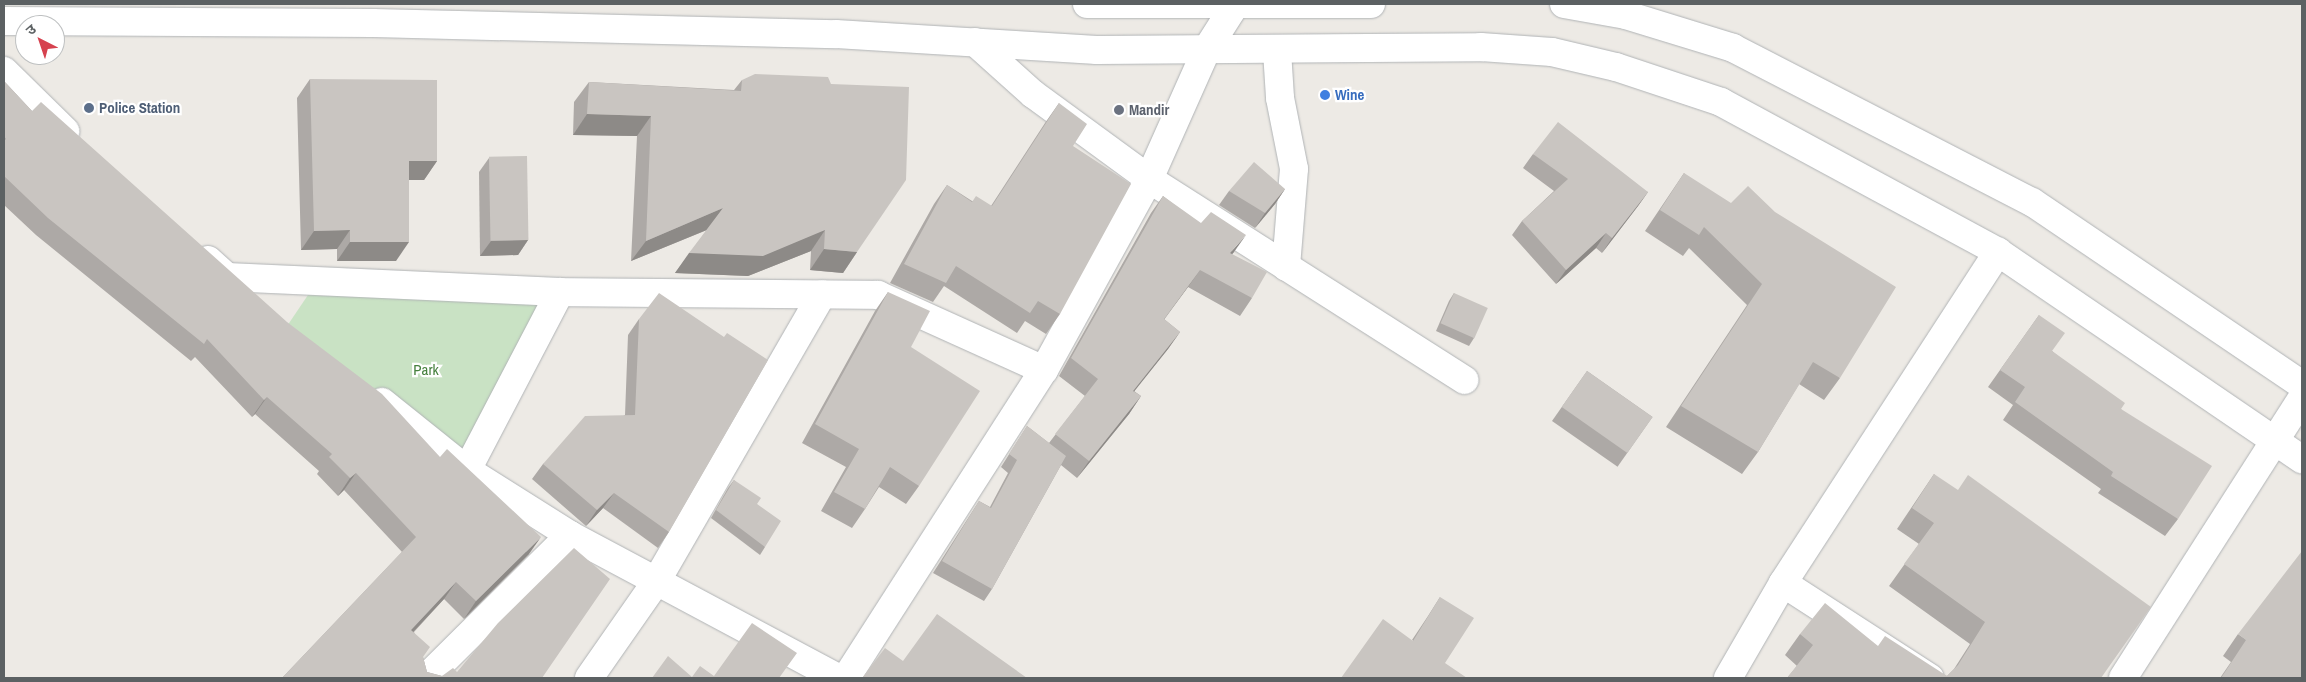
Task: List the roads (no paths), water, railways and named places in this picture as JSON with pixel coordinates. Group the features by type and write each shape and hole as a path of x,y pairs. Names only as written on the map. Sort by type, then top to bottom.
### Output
{"street":[{"path":"1087,4 1371,4"},
{"path":"1564,4 1626,15 1733,48 2014,193 2302,385"},
{"path":"846,678 1044,370 1149,179 1207,49 1235,5"},
{"path":"4,21 392,23 836,34 1097,50 1207,49 1277,51 1481,47 1552,52 1616,67 1721,102 1998,252 2275,438 2302,459"},
{"path":"975,42 1033,94 1149,179 1464,380"},
{"path":"1277,51 1280,98 1294,169 1286,266"},
{"path":"4,72 88,152"},
{"path":"190,244 227,278 258,302"},
{"path":"1728,678 1783,583 1998,252"},
{"path":"227,278 560,292 878,295 1044,370"},
{"path":"467,470 560,292"},
{"path":"589,678 656,582 822,294"},
{"path":"358,383 467,470 570,535 838,678"},
{"path":"2123,678 2302,398"},
{"path":"426,678 570,535"},
{"path":"1783,583 1930,678"}],"place":[{"name":"Wine","path":"1325,95"},
{"name":"Police Station","path":"89,108"},
{"name":"Mandir","path":"1119,110"}],"park label":[{"name":"Park","path":"426,370"}]}
